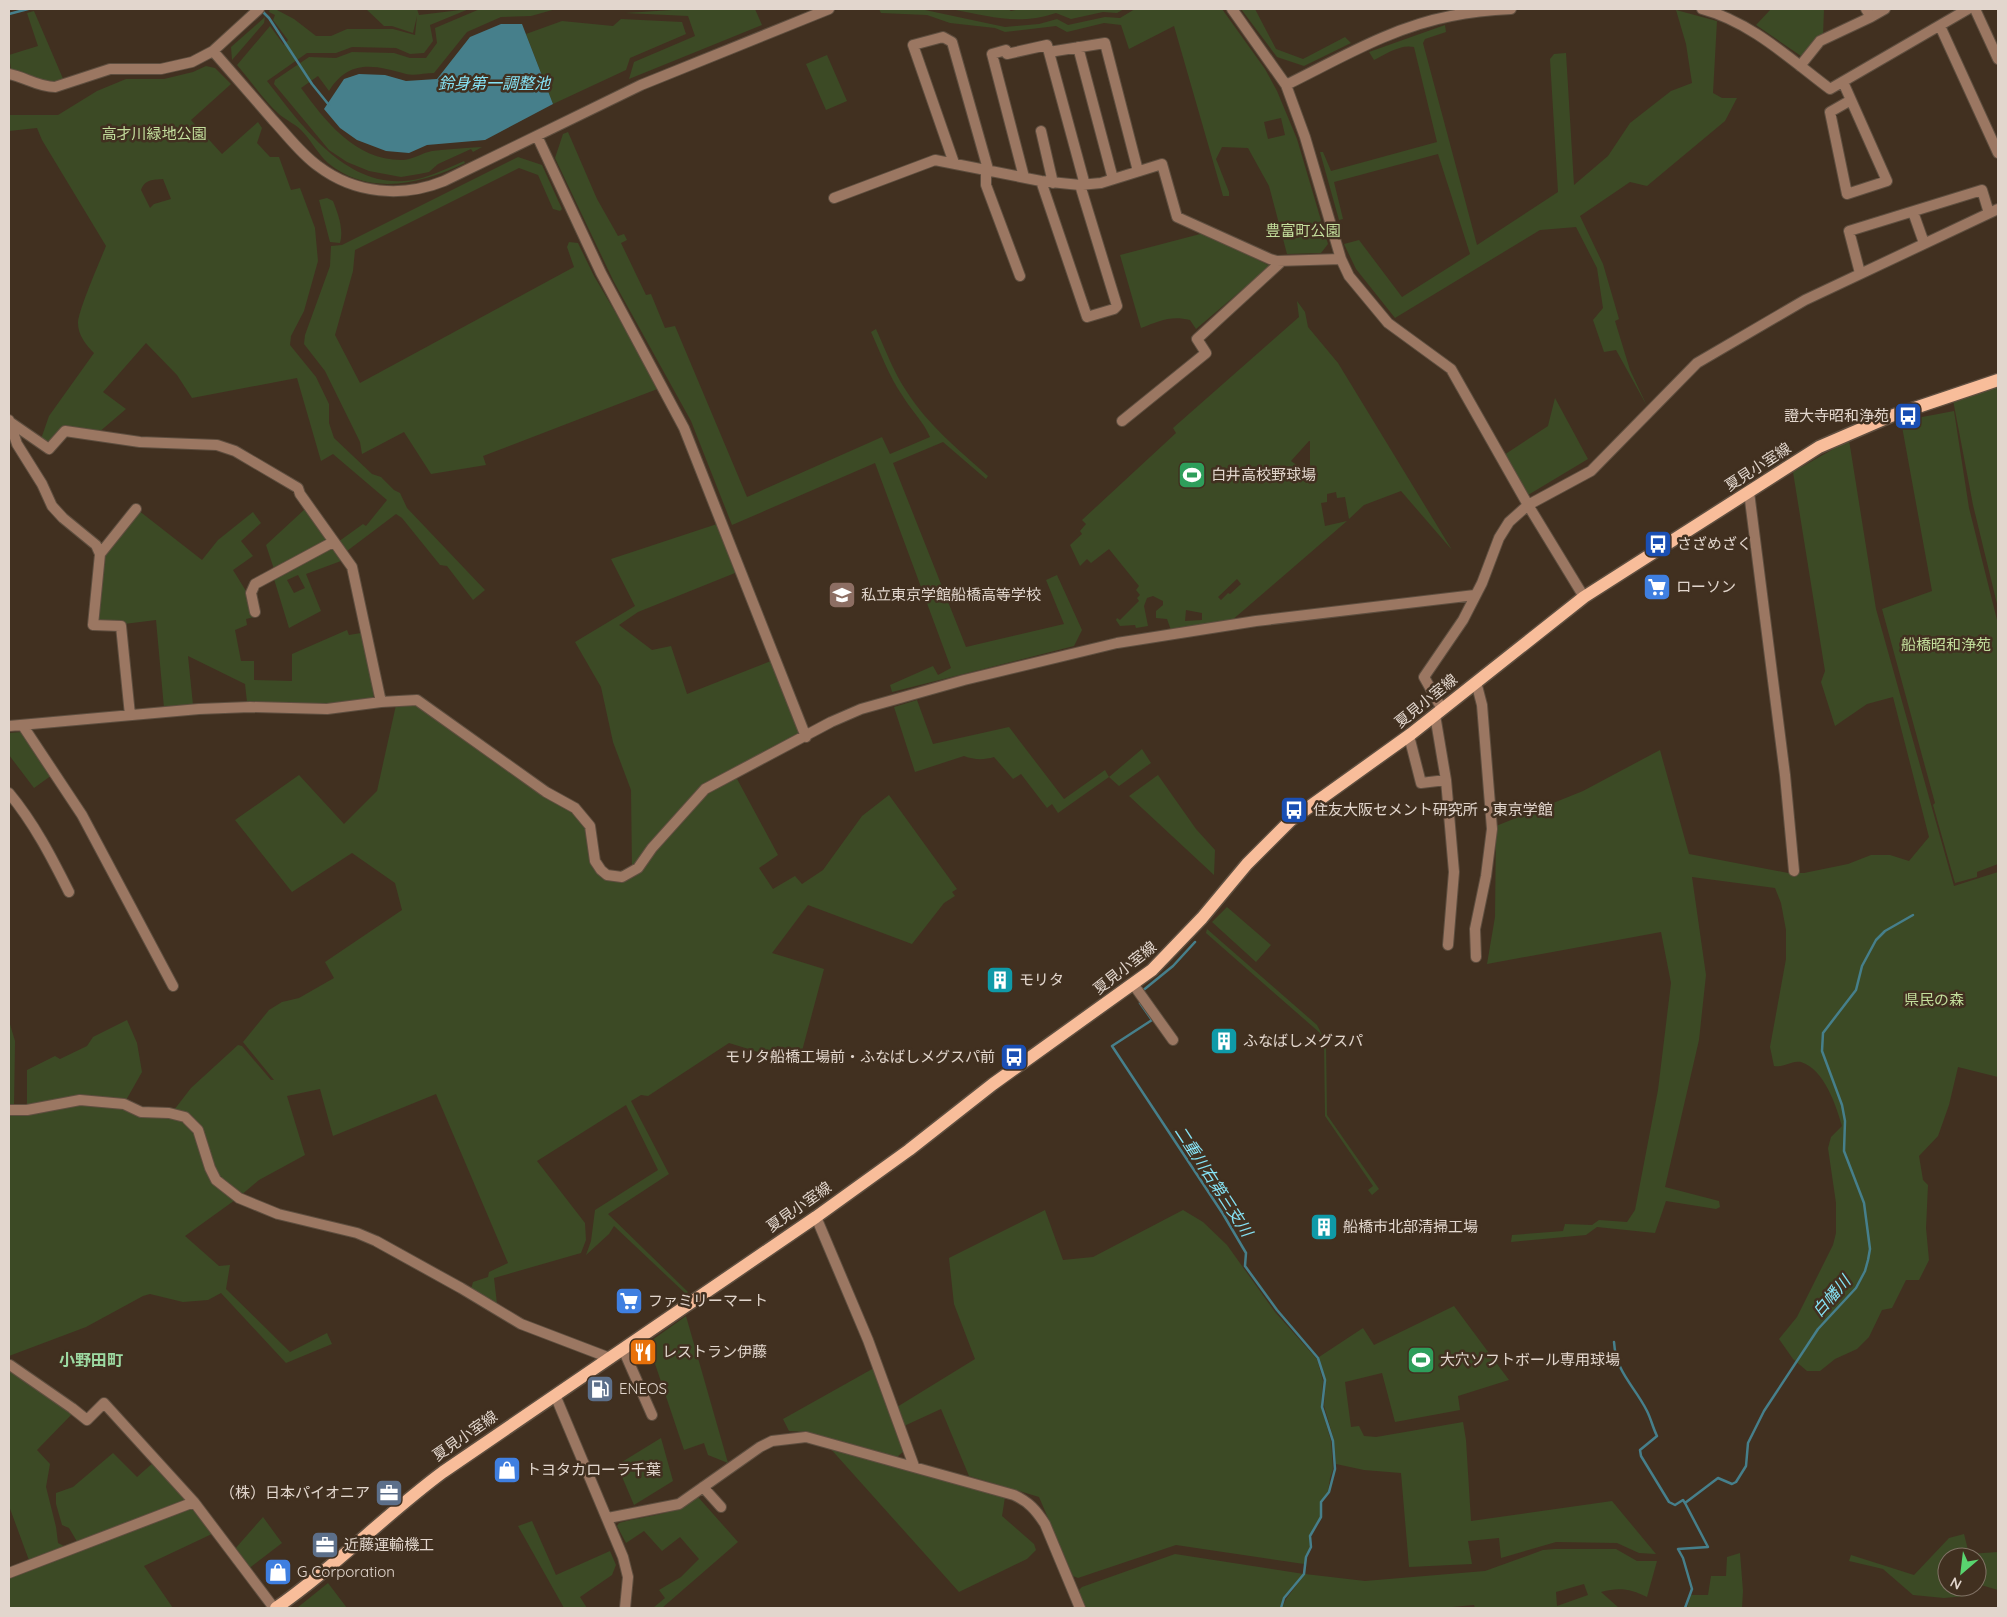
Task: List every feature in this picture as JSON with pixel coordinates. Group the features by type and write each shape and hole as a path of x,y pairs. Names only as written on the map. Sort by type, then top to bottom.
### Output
{"main road":[{"name":"夏見小室線","path":"275,1608 328,1569 420,1488 816,1217 909,1150 999,1080 1133,984 1165,958 1247,864 1291,820 1409,736 1584,597 1819,447 1856,430 1998,380"}],"street":[{"path":"9,74 46,87 55,87 110,69 176,68 213,51 259,9"},
{"path":"213,51 311,160 335,177 360,187 396,192 432,186 641,85 829,9"},
{"path":"1232,9 1286,85 1308,146 1341,259 1349,276 1388,323 1451,369 1528,506 1584,597"},
{"path":"1286,85 1384,36 1450,16 1511,9"},
{"path":"1702,9 1724,16 1749,29 1830,89 1968,9"},
{"path":"1797,64 1820,42 1868,13 1885,9"},
{"path":"1975,9 1998,59"},
{"path":"1940,26 1998,152"},
{"path":"954,163 913,45 943,37 952,42 988,169 986,185 1020,276"},
{"path":"1049,52 1105,43 1138,171"},
{"path":"1024,177 992,54 1000,50 1006,50 1007,54 1047,45 1117,306 1114,309 1087,317 1041,181"},
{"path":"1078,47 1113,179"},
{"path":"1843,82 1888,181 1847,194 1830,112 1851,100"},
{"path":"1041,131 1053,183"},
{"path":"537,136 601,273 684,428 806,737"},
{"path":"834,198 939,160 1041,181 1083,185 1113,179 1162,164 1177,217 1270,259 1282,261 1341,259"},
{"path":"1448,945 1454,872 1446,780 1439,712 1424,677 1463,620 1505,529 1528,506 1591,471 1697,363 1806,300 1994,211 1982,190 1849,231 1860,273"},
{"path":"1912,212 1924,243"},
{"path":"1122,422 1206,353 1197,339 1282,261"},
{"path":"9,421 49,449 65,431 140,442 217,445 235,451 298,488 300,494 352,567 381,702"},
{"path":"9,421 17,444 42,484 52,506 63,518 96,545 100,554 93,625 121,626 130,715"},
{"path":"1749,492 1785,774 1794,870"},
{"path":"100,554 136,510"},
{"path":"255,612 251,593 255,584 333,542"},
{"path":"9,726 250,707 327,709 381,702 417,700 546,792 575,808 590,826 598,865 607,875 614,876 630,874 638,868 652,848 705,789 806,737 831,722 861,709 964,680 1109,645 1256,621 1475,595"},
{"path":"1476,682 1482,705 1492,829 1486,876 1475,929 1476,957"},
{"path":"23,726 82,815 173,986"},
{"path":"1409,736 1421,783 1446,780"},
{"path":"9,793 41,840 70,892"},
{"path":"1133,984 1173,1040"},
{"path":"9,1110 27,1110 80,1100 124,1104 141,1112 168,1113 185,1117 198,1130 210,1168 216,1180 239,1198 278,1214 357,1233 370,1238 461,1288 521,1324 610,1358"},
{"path":"816,1217 868,1340 914,1466"},
{"path":"623,1349 652,1415"},
{"path":"10,1365 87,1420 104,1403 194,1502 275,1608"},
{"path":"555,1395 608,1518 628,1578 625,1608"},
{"path":"608,1518 667,1508 679,1504 760,1447 772,1441 791,1437 806,1437 1014,1495 1027,1502 1045,1524 1080,1608"},
{"path":"703,1487 721,1507"},
{"path":"9,1573 194,1502"}],"green space":[{"path":"270,9 275,9 294,19 316,36 331,36 347,29 393,29 415,35 417,16 413,33 392,26 384,26 366,9 417,9 419,15 469,9 430,25 433,41 424,53 410,54 396,48 352,47 336,53 307,53 267,81 297,119 332,154 352,168 373,177 396,181 422,178 464,161 465,163 431,177 396,184 361,180 344,174 328,163 301,130 268,104 237,65 270,26 284,45 288,40 273,20 275,15 269,12"},
{"path":"480,9 556,9 531,16 501,17 467,32 434,73 409,75 383,68 363,67 345,74 329,91 318,76 301,88 321,114 344,137 357,147 386,159 403,160 432,151 482,147 473,152 471,149 438,164 429,172 401,177 369,171 347,162 329,150 274,84 275,80 309,57 336,58 352,52 394,53 410,58 426,58 437,43 435,28"},
{"path":"688,9 755,9 762,25 629,79 634,62 695,36 688,16 625,13"},
{"name":"豊富町公園","path":"879,9 925,10 1005,27 1039,24 1057,19 1068,25 1105,17 1120,18 1135,9 1222,9 1265,69 1277,91 1297,139 1328,244 1321,253 1287,254 1269,186 1248,148 1222,147 1216,159 1229,192 1229,196 1223,196 1174,26 1129,49 1121,25 1104,23 1067,32 1056,26 1005,32 995,28 950,23 927,15 881,13","holes":["1281,118 1285,135 1268,139 1264,122"]},
{"path":"950,9 1008,9 1011,11 1020,9 1124,9 1117,13 1103,12 1071,19 1056,13 1029,19 1003,19"},
{"path":"1241,9 1255,9 1276,49 1303,59 1345,37 1351,43 1304,66 1277,57"},
{"path":"1771,9 1824,9 1823,36 1801,56 1756,25"},
{"path":"1676,10 1717,21 1713,93 1722,98 1737,98 1725,121 1647,186 1630,182 1580,216 1603,264 1619,319 1615,321 1630,370 1647,406 1616,350 1604,352 1593,320 1603,308 1597,268 1576,227 1540,230 1395,318 1356,269 1344,244 1359,240 1402,297 1470,254 1438,154 1334,182 1343,219 1339,220 1320,152 1323,152 1331,171 1437,142 1414,47 1398,48 1374,60 1369,52 1445,25 1446,32 1425,39 1423,43 1477,245 1558,192 1550,59 1554,54 1566,53 1574,185 1608,156 1630,123 1671,91 1692,83 1686,44"},
{"path":"34,11 64,81 48,82 11,70 9,55 38,46 27,13"},
{"path":"265,17 264,23 232,60 231,47"},
{"path":"621,19 682,22 686,34 630,58 626,70 553,104 526,34 562,21 613,26"},
{"path":"827,55 847,101 826,110 806,64"},
{"name":"高才川緑地公園","path":"206,66 215,68 231,84 191,120 222,154 258,122 262,128 257,143 270,157 279,157 291,190 300,188 315,228 318,261 304,311 291,336 290,345 316,377 329,404 329,423 334,438 372,474 381,477 394,490 400,493 407,508 485,590 473,600 447,566 440,565 402,518 396,514 347,551 338,542 363,524 366,526 387,500 333,454 321,461 297,378 192,398 177,375 146,343 103,392 126,409 98,433 64,427 50,444 41,439 49,416 94,353 83,340 79,332 78,323 85,297 106,246 42,140 37,128 9,131 9,115 58,115 97,91 126,79 164,79 193,72","holes":["163,179 171,199 154,204 150,208 141,190 147,182"]},
{"path":"568,132 597,199 618,236 624,234 627,240 621,243 646,295 651,294 665,328 675,326 747,497 882,437 890,454 930,437 889,373 871,332 876,329 890,362 915,404 944,437 988,476 986,479 943,442 893,463 966,647 1064,624 1046,580 1057,575 1082,630 1074,646 892,692 890,685 933,666 938,675 951,668 875,463 732,525 691,421 614,282 555,158 563,134"},
{"path":"518,157 542,165 562,209 560,211 553,209 538,175 519,168 355,250 353,271 335,335 360,383 574,267 567,247 569,242 578,243 594,276 660,388 483,456 486,465 431,474 404,432 362,454 360,442 325,371 304,344 305,335 330,266 331,246 342,245"},
{"path":"327,198 333,201 338,216 341,227 340,243 330,242 319,200"},
{"path":"1204,233 1270,266 1196,329 1190,320 1177,318 1141,328 1120,255"},
{"path":"1297,301 1305,312 1308,327 1338,363 1452,550 1401,491 1364,505 1349,519 1345,497 1337,498 1336,492 1327,494 1327,502 1321,503 1325,526 1347,521 1231,621 1171,630 1167,619 1156,618 1156,611 1163,605 1163,601 1153,596 1147,598 1144,606 1148,626 1136,628 1135,625 1120,626 1116,620 1117,618 1120,620 1139,601 1137,598 1140,595 1136,590 1139,586 1109,549 1091,563 1087,559 1080,566 1070,545 1082,534 1080,531 1086,524 1082,520 1176,433 1173,428 1299,317","holes":["1310,441 1310,474 1291,461","1237,579 1241,584 1221,600 1218,597","1186,610 1202,613 1202,620 1185,621"]},
{"path":"1998,385 1998,608 1973,505 1953,400"},
{"path":"1555,398 1588,459 1528,495 1504,455 1548,426"},
{"name":"船橋昭和浄苑","path":"1954,411 1969,508 1998,624 1998,864 1977,872 1977,877 1955,883 1882,609 1932,591 1901,421"},
{"name":"県民の森","path":"1849,440 1876,609 1954,886 1998,872 1998,1077 1958,1067 1949,1105 1938,1136 1919,1156 1923,1180 1928,1185 1926,1228 1929,1260 1919,1280 1906,1280 1892,1308 1882,1310 1869,1337 1857,1349 1835,1359 1820,1371 1807,1371 1793,1359 1779,1339 1797,1317 1833,1245 1836,1233 1836,1203 1828,1148 1831,1137 1842,1126 1828,1089 1816,1072 1801,1062 1774,1066 1770,1047 1786,959 1786,930 1781,903 1775,888 1692,877 1706,975 1699,1040 1665,1187 1719,1201 1720,1207 1716,1209 1666,1201 1655,1233 1597,1227 1586,1235 1511,1242 1512,1235 1563,1231 1565,1224 1592,1225 1599,1220 1627,1222 1635,1210 1658,1090 1671,983 1661,932 1487,964 1495,917 1496,826 1583,791 1660,750 1689,854 1788,873 1804,873 1848,864 1871,855 1890,855 1909,861 1929,837 1893,697 1867,704 1835,726 1821,682 1825,671 1793,472"},
{"path":"305,509 326,539 325,543 274,569 266,545"},
{"path":"138,510 202,560 218,540 253,512 261,523 241,541 253,556 233,570 246,591 248,590 254,617 246,619 247,625 235,630 241,661 254,661 254,680 292,681 292,654 347,630 349,635 361,633 374,692 373,698 326,704 247,702 245,684 188,656 193,705 164,708 156,620 124,624 97,622 105,552"},
{"path":"717,524 735,573 638,612 619,625 652,650 671,646 687,694 771,661 801,733 705,785 632,869 631,790 613,742 601,687 575,642 635,606 611,559"},
{"path":"331,546 341,561 306,574 321,611 289,628 274,579","holes":["298,575 305,588 294,593 287,580"]},
{"path":"917,700 933,744 1009,727 1064,799 1105,770 1109,777 1058,813 1052,804 1047,808 1021,774 1013,779 994,757 979,759 964,756 915,772 894,707"},
{"path":"396,705 419,705 576,815 585,825 593,865 625,881 643,870 655,851 708,792 736,777 778,855 759,868 773,889 795,876 802,884 823,870 862,816 889,795 957,889 952,892 955,896 944,903 912,944 808,905 772,953 824,969 802,1051 777,1046 771,1056 729,1043 648,1096 641,1095 631,1101 669,1174 608,1214 688,1292 686,1294 614,1226 609,1234 586,1255 591,1241 595,1210 658,1170 626,1105 537,1161 585,1223 586,1240 581,1253 494,1278 497,1304 471,1289 473,1282 488,1277 489,1272 508,1263 436,1094 333,1136 320,1089 287,1096 305,1155 259,1180 240,1196 217,1178 200,1127 174,1110 191,1088 238,1045 242,1046 271,1080 274,1080 243,1042 269,1010 282,1002 299,998 334,978 325,962 402,910 395,883 352,853 292,892 235,820 299,775 344,824 377,791"},
{"path":"21,732 52,775 34,788 9,755 9,733"},
{"path":"1142,749 1151,763 1119,786 1109,777"},
{"path":"1158,775 1196,829 1215,850 1214,875 1129,796"},
{"path":"1227,907 1271,945 1256,962 1212,922"},
{"path":"1207,929 1317,1025 1326,1042 1327,1115 1379,1189 1372,1195 1368,1190 1373,1186 1325,1116 1324,1043 1320,1033 1206,933"},
{"path":"127,1020 137,1043 142,1072 125,1102 27,1107 27,1070 55,1056 60,1059 87,1046 93,1037"},
{"path":"9,1021 15,1041 14,1107 9,1107"},
{"path":"80,1103 123,1107 184,1120 193,1127 212,1182 235,1200 185,1236 219,1266 230,1265 226,1289 290,1352 327,1333 332,1344 286,1363 221,1293 208,1300 183,1302 150,1294 86,1327 9,1356 9,1112"},
{"path":"1045,1210 1063,1260 1093,1257 1183,1210 1203,1222 1227,1245 1275,1312 1317,1359 1323,1381 1321,1406 1331,1441 1333,1469 1328,1492 1320,1502 1320,1517 1309,1536 1310,1546 1304,1564 1176,1545 1078,1578 1073,1576 1039,1497 969,1476 941,1409 904,1426 897,1407 975,1359 954,1304 949,1258"},
{"path":"1454,1306 1509,1380 1458,1396 1460,1410 1395,1422 1382,1373 1345,1382 1351,1427 1359,1426 1364,1436 1376,1437 1463,1422 1466,1440 1471,1521 1612,1501 1656,1554 1639,1553 1617,1543 1556,1542 1501,1558 1499,1538 1468,1541 1472,1564 1409,1567 1401,1473 1364,1470 1336,1464 1334,1440 1324,1406 1326,1380 1319,1357 1363,1328 1374,1345"},
{"path":"686,1316 728,1463 708,1455 704,1443 684,1450 648,1343"},
{"path":"9,1368 73,1413 37,1450 50,1464 46,1487 58,1543 70,1549 30,1563 9,1506"},
{"path":"874,1368 904,1451 897,1457 808,1432 789,1431 783,1419"},
{"path":"661,1438 673,1481 634,1505 617,1465"},
{"path":"829,1447 1005,1497 1002,1516 1034,1544 1036,1550 1027,1559 959,1592"},
{"path":"113,1453 137,1477 154,1462 214,1533 144,1566 173,1608 9,1608 9,1577 82,1550 69,1528 62,1525 56,1504 56,1493 73,1487"},
{"path":"698,1497 738,1542 662,1608 653,1608 665,1598 659,1590 681,1577 699,1559 680,1537 662,1551 644,1531 626,1543 617,1526 619,1523 679,1508"},
{"path":"263,1517 282,1543 248,1569 234,1550"},
{"path":"532,1521 556,1575 610,1551 616,1565 612,1575 580,1597 587,1608 564,1608 518,1526"},
{"path":"1964,1534 1967,1547 1940,1547 1949,1538"},
{"path":"1616,1549 1637,1561 1657,1561 1647,1597 1625,1590 1601,1592 1619,1608 1475,1608 1474,1605 1441,1608 1282,1608 1286,1599 1305,1574 1365,1581 1485,1571 1543,1550","holes":["1584,1584 1588,1595 1557,1606 1556,1592"]},
{"path":"1937,1551 1937,1597 1955,1597 1944,1598 1913,1595 1883,1569 1849,1561 1851,1555 1914,1575"},
{"path":"1998,1552 1998,1590 1987,1587 1987,1553"},
{"path":"1740,1553 1743,1591 1742,1608 1687,1608 1691,1595 1708,1595 1711,1576 1726,1576 1727,1557"},
{"path":"1175,1554 1304,1574 1283,1599 1280,1608 1086,1608 1078,1591 1082,1587"},
{"path":"328,1583 347,1608 297,1608"}],"water":[{"name":"鈴身第一調整池","path":"501,24 522,24 553,104 485,140 427,145 409,153 386,151 357,140 340,128 324,109 344,79 359,74 385,75 406,81 437,79 470,37"}],"waterway":[{"path":"9,14 28,9"},
{"path":"261,10 269,18 312,84 329,105"},
{"name":"白幡川","path":"1685,1608 1692,1589 1683,1558 1678,1549 1708,1547 1685,1503 1718,1478 1732,1484 1736,1482 1746,1466 1748,1443 1764,1411 1818,1329 1856,1288 1865,1271 1870,1249 1864,1203 1844,1151 1845,1121 1842,1105 1822,1051 1823,1033 1856,990 1862,966 1876,940 1885,931 1913,915"},
{"name":"二重川右第三支川","path":"1141,992 1173,966 1195,942"},
{"name":"二重川右第三支川","path":"1140,1003 1152,1020 1112,1046 1223,1214 1246,1253 1245,1266 1277,1310 1318,1358 1325,1380 1322,1407 1333,1441 1335,1469 1329,1492 1321,1502 1321,1517 1310,1536 1311,1547 1306,1557 1304,1574 1284,1598 1281,1608"},
{"path":"1614,1342 1615,1353 1622,1371 1647,1411 1657,1436 1640,1450 1641,1456 1669,1502 1675,1505 1683,1500 1685,1503"}],"place":[{"name":"證大寺昭和浄苑","path":"1908,416"},
{"name":"白井高校野球場","path":"1192,475"},
{"name":"さざめざく","path":"1658,544"},
{"name":"ローソン","path":"1657,587"},
{"name":"私立東京学館船橋高等学校","path":"842,595"},
{"name":"住友大阪セメント研究所・東京学館","path":"1294,810"},
{"name":"モリタ","path":"1000,980"},
{"name":"ふなばしメグスパ","path":"1224,1041"},
{"name":"モリタ船橋工場前・ふなばしメグスパ前","path":"1014,1057"},
{"name":"船橋市北部清掃工場","path":"1324,1227"},
{"name":"ファミリーマート","path":"629,1301"},
{"name":"レストラン伊藤","path":"643,1352"},
{"name":"大穴ソフトボール専用球場","path":"1421,1360"},
{"name":"ENEOS","path":"600,1389"},
{"name":"トヨタカローラ千葉","path":"507,1470"},
{"name":"（株）日本パイオニア","path":"389,1493"},
{"name":"近藤運輸機工","path":"325,1545"},
{"name":"G Corporation","path":"278,1572"}],"district":[{"name":"小野田町","path":"91,1360"}]}
